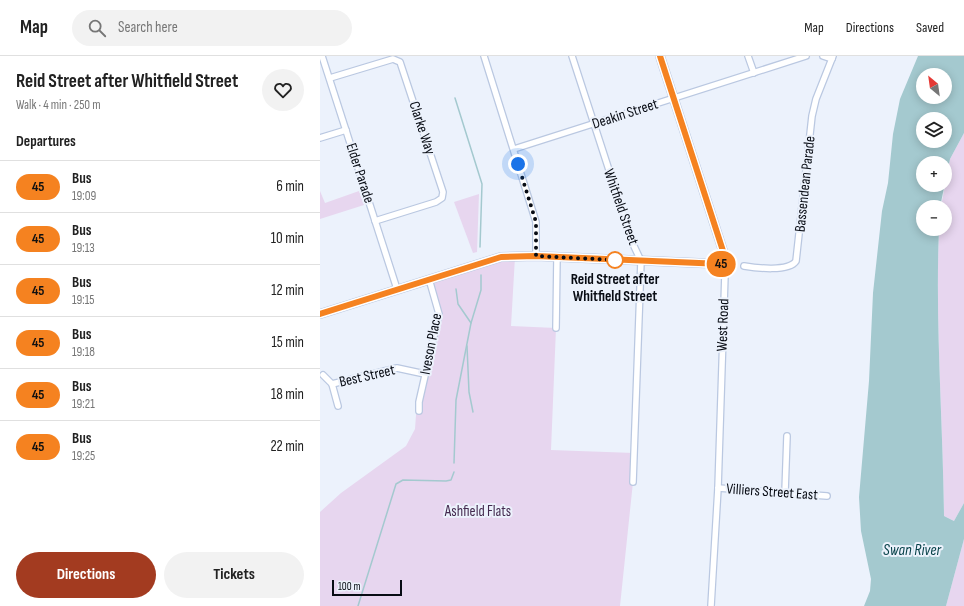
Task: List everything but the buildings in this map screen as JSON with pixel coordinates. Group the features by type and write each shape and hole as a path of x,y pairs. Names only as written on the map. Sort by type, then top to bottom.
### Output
{"street":[{"name":"Elder Parade","path":"322,56 397,289"},
{"path":"484,56 536,222 536,256"},
{"name":"Whitfield Street","path":"572,56 633,244 641,261 633,482"},
{"name":"West Road","path":"660,56 725,260 722,264 725,274 718,488 711,606"},
{"path":"748,56 754,73"},
{"name":"Deakin Street","path":"514,150 806,56"},
{"path":"823,56 832,57"},
{"name":"Bassendean Parade","path":"744,266 786,267 794,264 796,261 812,116 816,99 832,57"},
{"name":"Clarke Way","path":"330,78 393,59 400,62 443,192 442,198 436,202 375,221"},
{"path":"320,138 346,130"},
{"path":"320,314 494,259 536,256 722,264"},
{"path":"556,328 557,257"},
{"name":"Iveson Place","path":"419,411 419,402 439,314 429,279"},
{"name":"Best Street","path":"332,384 397,368 425,374"},
{"name":"Best Street","path":"323,375 332,384 338,406"},
{"path":"785,492 787,436"},
{"name":"Villiers Street East","path":"718,488 827,496"}],"green space":[{"path":"964,133 964,503 954,521 944,516 938,300 939,236 952,236 952,200 942,200 944,192 952,192 952,156"},
{"path":"320,191 325,203 359,191 364,205 320,219"},
{"path":"479,194 477,252 473,253 454,202"},
{"name":"Ashfield Flats","path":"515,257 511,326 556,328 551,450 634,453 633,482 620,606 320,606 320,512 341,493 406,446 415,429 417,401 438,318 428,279"},
{"path":"964,539 964,606 946,606"}],"water":[{"name":"Swan River","path":"918,56 964,56 964,133 952,156 916,156 916,192 943,192 942,200 916,200 916,236 939,236 938,300 944,516 954,521 964,503 964,539 946,606 864,606 870,591 871,579 861,531 859,497 869,381 873,293 882,211 888,183 893,134 900,99"}],"waterway":[{"path":"455,98 482,184 480,247"},
{"path":"454,463 456,400 471,323 481,290 481,275"},
{"path":"456,289 458,304 471,323"},
{"path":"467,346 469,392 473,412"},
{"path":"358,606 396,484 403,480 451,480 454,472"}],"bus line":[{"name":"45","path":"320,314 487,260 501,257 536,256 722,264 725,257 660,56"}],"place":[{"name":"Reid Street after Whitfield Street","path":"615,260"}],"route":[{"path":"518,164 536,222 536,256 615,260"}]}
